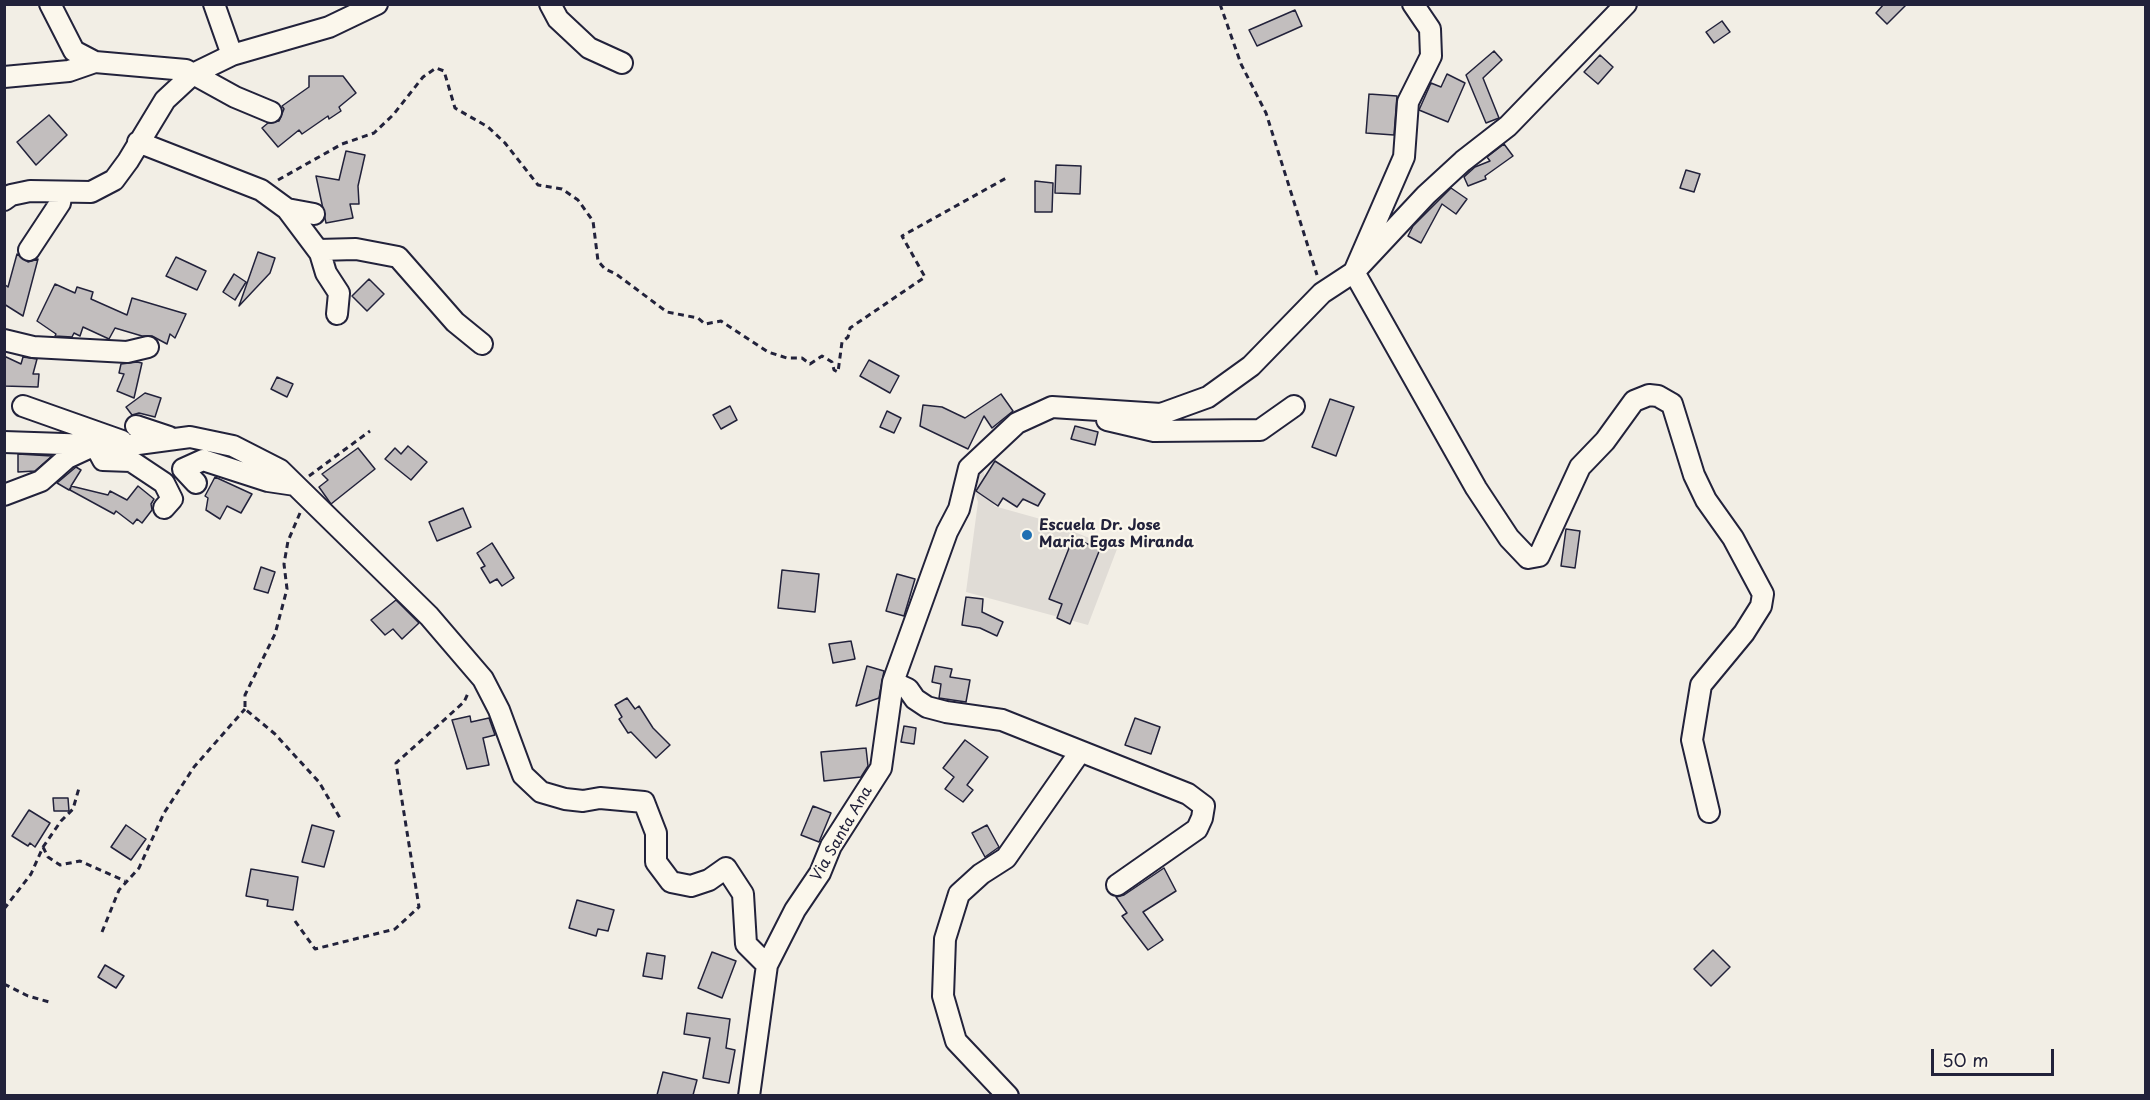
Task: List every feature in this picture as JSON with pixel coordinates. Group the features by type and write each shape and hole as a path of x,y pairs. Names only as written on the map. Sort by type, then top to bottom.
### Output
{"street":[{"path":"50,4 74,51 95,62 174,68 192,74 235,97 271,112"},
{"path":"214,4 232,55"},
{"path":"4,200 11,195 30,191 91,192 114,180 165,100 192,74 232,55 329,27 377,4"},
{"path":"550,4 558,19 589,48 622,63"},
{"path":"1354,273 1404,157 1408,102 1431,56 1430,29 1413,4"},
{"path":"1052,407 1161,414 1208,397 1251,366 1323,293 1354,273 1426,195 1463,160 1508,126 1626,4"},
{"path":"4,77 69,71 95,62"},
{"path":"138,142 261,190 287,209 318,250 326,273 339,293 337,315"},
{"path":"29,250 60,203 62,192"},
{"path":"287,209 314,214"},
{"path":"318,250 356,249 398,257 455,322 482,344"},
{"path":"1354,273 1476,488 1509,538 1528,558 1539,555 1549,540 1580,467 1605,441 1634,401 1649,395 1658,396 1672,404 1694,475 1706,500 1733,538 1763,594 1761,606 1744,633 1701,685 1692,740 1710,812"},
{"path":"4,340 33,347 127,352 148,347"},
{"path":"23,406 134,436 174,439 190,437 233,446 280,470 429,616 478,673 499,710 523,775 541,792 565,799 583,801 600,798 644,802 656,833 656,862 671,882 691,886 709,880 726,868 743,894 746,944 767,965"},
{"path":"1052,407 1154,431 1260,430 1294,406"},
{"name":"Via Santa Ana","path":"749,1095 767,965 795,910 820,873 831,846 881,768 893,681 946,532 959,509 969,468 1017,423 1052,407"},
{"path":"4,495 41,481 67,458 95,445 134,436"},
{"path":"4,442 95,445"},
{"path":"95,445 103,460 131,461 164,483 172,499 164,508"},
{"path":"196,483 183,469 203,460 268,481 296,485"},
{"path":"893,681 908,688 915,699 927,707 1002,720 1188,794 1204,806 1202,819 1197,829 1118,885"},
{"path":"1008,1095 956,1041 943,996 945,939 959,894 981,874 1006,858 1080,752"}],"path":[{"path":"1220,4 1241,63 1266,113 1323,293"},
{"path":"261,190 342,144 375,134 423,77 436,68 444,71 456,108 488,127 538,185 562,189 578,200 593,221 598,261 605,269 616,274 667,312 698,318 705,324 721,321 768,352 787,358 802,358 810,364 822,356 832,362 834,370 838,372 842,342 848,337 850,328 925,277 902,236 1008,177"},
{"path":"296,485 370,431"},
{"path":"102,932 125,881 139,868 164,813 194,767 245,709 245,695 275,634 286,590 284,564 288,541 297,518 310,500"},
{"path":"295,921 315,949 395,929 419,907 396,763 464,702 478,673"},
{"path":"245,709 275,734 319,782 340,818"},
{"path":"4,909 31,874 43,847 61,821 73,809 79,788"},
{"path":"43,847 48,857 60,866 80,861 125,881"},
{"path":"4,984 28,996 49,1002"}],"shaded area":[{"name":"Escuela Dr. Jose Maria Egas Miranda","path":"982,467 994,506 1044,520 1117,549 1088,625 966,592 978,502 971,480"}],"building":[{"path":"1884,4 1907,4 1887,24 1876,13"},
{"path":"1295,10 1302,26 1257,46 1249,30"},
{"path":"1722,21 1730,32 1714,43 1706,32"},
{"path":"1494,51 1502,60 1483,78 1499,118 1486,123 1466,75"},
{"path":"1600,55 1613,67 1598,84 1584,72"},
{"path":"1447,74 1465,83 1448,122 1419,110 1431,83 1441,87"},
{"path":"309,76 343,76 356,93 339,107 341,111 329,119 328,116 302,134 299,130 278,147 262,128 268,123 279,121 284,109 282,106 309,87"},
{"path":"1369,94 1397,96 1394,135 1366,133"},
{"path":"49,115 67,135 36,165 17,142"},
{"path":"1504,144 1513,156 1485,176 1486,179 1468,186 1464,177 1475,167 1490,161 1487,157"},
{"path":"346,151 365,155 358,186 359,204 350,204 353,218 326,223 316,176 339,180"},
{"path":"1056,165 1081,166 1080,194 1055,193"},
{"path":"1686,170 1700,174 1694,192 1680,188"},
{"path":"1035,181 1053,183 1052,212 1035,212"},
{"path":"1451,188 1467,199 1456,214 1442,204 1421,243 1408,236 1413,226"},
{"path":"258,252 275,258 270,273 239,306"},
{"path":"17,254 28,262 38,259 23,316 4,304 4,284 8,287"},
{"path":"176,257 206,271 197,290 166,276"},
{"path":"234,274 246,282 235,300 223,292"},
{"path":"369,279 384,294 367,311 352,296"},
{"path":"55,284 75,293 77,287 93,292 91,299 127,315 132,298 186,314 175,338 170,334 167,344 152,336 142,336 115,328 109,339 83,327 80,336 74,333 72,337 55,336 56,334 37,321"},
{"path":"4,356 21,364 23,357 37,359 33,374 39,374 38,387 4,386"},
{"path":"869,360 899,376 890,393 860,376"},
{"path":"142,363 134,398 117,391 124,374 119,373 121,364"},
{"path":"277,377 293,384 287,397 271,389"},
{"path":"145,393 161,398 155,417 139,413 132,415 126,407"},
{"path":"1001,394 1013,411 992,428 984,416 968,449 920,426 923,405 942,407 965,418"},
{"path":"1330,399 1354,407 1336,456 1312,447"},
{"path":"730,406 737,420 721,429 713,415"},
{"path":"887,411 901,418 894,433 880,427"},
{"path":"1075,426 1098,432 1095,445 1071,439"},
{"path":"408,446 427,462 411,480 385,459 395,448 401,454"},
{"path":"358,448 375,469 331,504 319,487 328,480 322,474"},
{"path":"18,454 52,456 35,471 18,472"},
{"path":"995,461 1045,494 1038,506 1023,499 1017,507 1003,498 998,506 976,491"},
{"path":"76,467 81,470 71,486 108,495 110,491 127,500 138,486 154,499 151,504 152,510 142,523 137,519 133,524 116,511 114,514 70,490 71,487 69,490 57,483"},
{"path":"215,477 252,494 241,513 227,506 220,519 206,510 208,498 205,496"},
{"path":"463,508 471,527 437,541 429,522"},
{"path":"1566,529 1580,531 1575,568 1561,566"},
{"path":"1073,538 1100,549 1070,624 1057,618 1062,604 1049,599"},
{"path":"492,543 514,578 502,586 497,579 490,583 481,568 485,566 477,553"},
{"path":"261,567 275,572 268,593 254,589"},
{"path":"782,570 819,574 815,612 778,608"},
{"path":"897,574 915,579 904,616 886,611"},
{"path":"966,597 983,599 982,612 1003,622 997,636 980,628 962,625"},
{"path":"396,600 419,623 402,639 393,629 385,635 371,620"},
{"path":"851,641 855,659 833,663 829,644"},
{"path":"867,666 884,671 879,698 856,706"},
{"path":"935,666 952,669 950,677 970,680 966,702 939,698 941,684 932,682"},
{"path":"627,698 635,709 639,706 653,728 670,745 656,758 631,732 628,733 619,719 622,717 615,705"},
{"path":"470,716 471,722 489,718 495,735 483,738 489,765 467,769 452,720"},
{"path":"1135,718 1160,727 1151,754 1125,745"},
{"path":"904,726 916,728 914,744 901,742"},
{"path":"965,740 988,757 967,785 973,790 963,802 945,789 954,777 943,768"},
{"path":"866,748 868,766 861,777 824,781 821,752"},
{"path":"53,798 68,798 69,811 54,811"},
{"path":"813,806 831,813 819,842 801,835"},
{"path":"29,810 50,823 35,847 30,843 28,846 12,836"},
{"path":"126,825 146,839 131,860 111,847"},
{"path":"312,825 334,831 324,867 302,862"},
{"path":"987,825 999,847 985,857 972,833"},
{"path":"1164,868 1176,891 1143,912 1163,940 1148,950 1122,916 1127,913 1116,897 1124,895"},
{"path":"251,869 298,877 293,910 267,906 268,900 246,896"},
{"path":"577,900 614,910 608,931 598,929 596,936 569,928"},
{"path":"1713,950 1730,967 1711,986 1694,969"},
{"path":"712,952 736,961 722,998 698,988"},
{"path":"647,953 665,956 662,979 643,976"},
{"path":"105,965 124,976 116,988 98,977"},
{"path":"687,1013 730,1019 726,1048 735,1050 729,1083 703,1078 710,1038 684,1034"},
{"path":"663,1072 697,1080 693,1095 657,1095"}],"place":[{"name":"Escuela Dr. Jose Maria Egas Miranda","path":"1027,535"}]}
